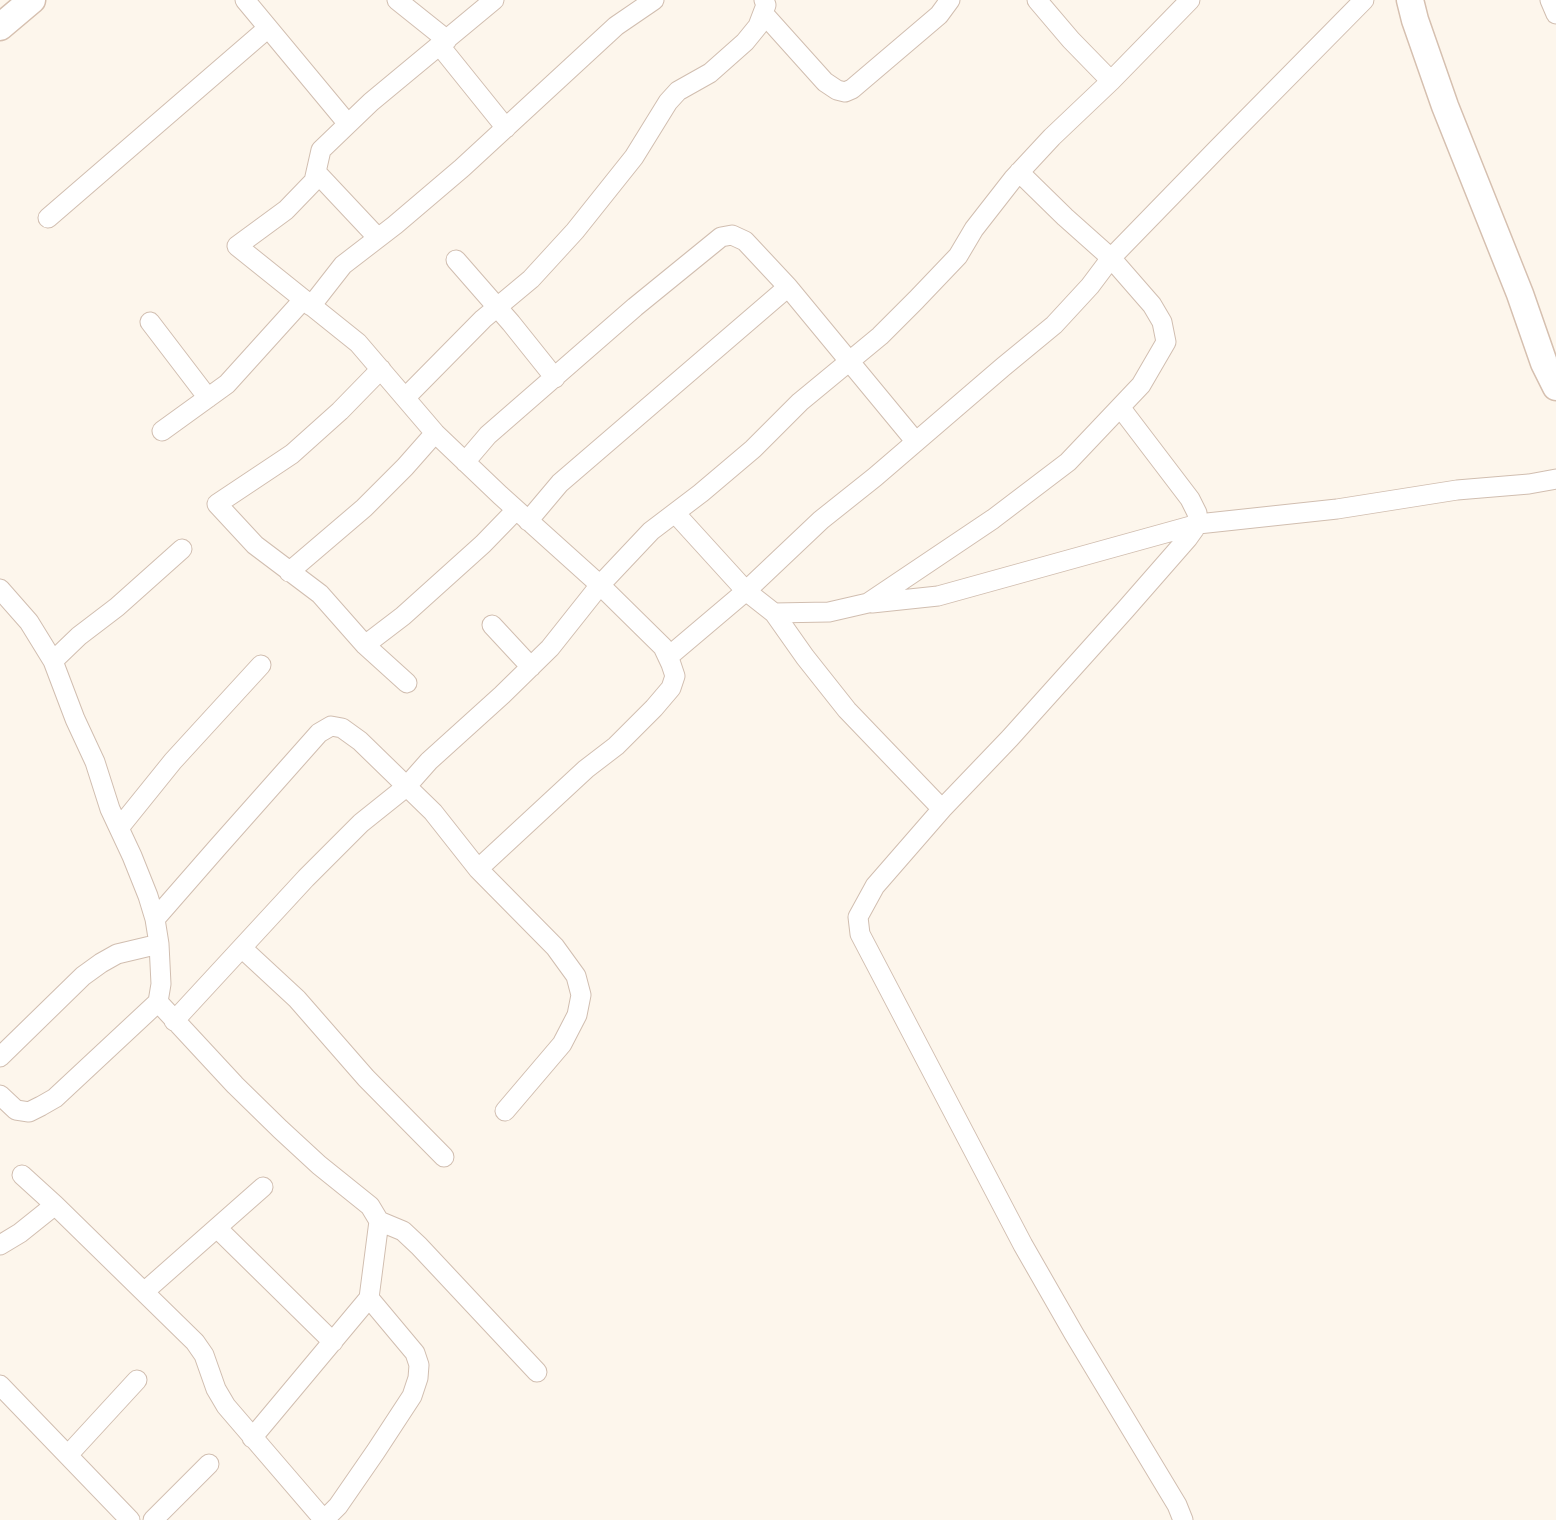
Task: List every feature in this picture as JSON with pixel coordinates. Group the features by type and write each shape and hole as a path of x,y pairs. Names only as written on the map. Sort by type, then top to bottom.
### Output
{"street":[{"path":"0,27 32,0"},
{"path":"245,0 348,124"},
{"path":"397,0 444,43 506,128"},
{"path":"478,869 586,769 616,746 654,708 671,688 675,676 668,657 663,647 600,584 522,515 436,433 358,343 237,246 286,210 314,181 321,150 348,124 371,102 494,0"},
{"path":"162,431 227,384 343,265 462,168 616,26 654,0"},
{"path":"766,4 825,82 837,90 845,92 852,89 939,15 950,0"},
{"path":"1037,0 1071,40 1111,81"},
{"path":"174,1021 243,949 306,878 354,830 406,787 429,761 550,648 600,584 651,531 753,449 800,402 880,336 958,256 974,229 1019,172 1190,0"},
{"path":"668,657 746,591 821,520 875,477 1002,367 1054,325 1090,286 1111,258 1364,0"},
{"path":"1410,0 1415,20 1445,106 1520,294 1544,363 1556,387"},
{"path":"1550,0 1556,14"},
{"path":"406,397 483,319 531,279 575,231 634,157 668,102 678,92 710,73 745,42 758,26 766,4"},
{"path":"48,218 268,28"},
{"path":"316,172 378,238"},
{"path":"868,603 993,519 1060,468 1141,385 1166,342 1162,322 1152,305 1111,258 1019,172"},
{"path":"465,462 488,435 635,307 721,237 732,235 745,241 788,287 916,442"},
{"path":"456,260 555,378"},
{"path":"365,645 410,610 483,544 560,483 788,287"},
{"path":"150,322 208,398"},
{"path":"381,370 340,411 292,454 217,504 255,545 320,594 365,645 407,683"},
{"path":"1120,407 1190,499 1197,513 1198,524 1188,538 1061,682 942,809 875,886 858,917 860,934 1022,1245 1177,1505 1183,1520"},
{"path":"289,572 364,508 436,433"},
{"path":"774,614 829,612 868,603 938,596 1198,524 1337,509 1457,490 1529,484 1556,479"},
{"path":"676,512 746,591 774,614 847,710 942,809"},
{"path":"53,661 79,636 117,607 182,549"},
{"path":"0,589 29,622 53,661 75,718 95,762 110,809 148,896 155,919 159,944 161,984 158,1002 55,1098 29,1112 16,1110 0,1095"},
{"path":"492,625 531,667"},
{"path":"119,828 173,760 261,665"},
{"path":"155,919 319,733 332,726 342,728 360,741 432,812 478,869 555,948 576,976 581,994 577,1015 562,1044 505,1110"},
{"path":"0,1057 83,976 101,963 117,954 159,944"},
{"path":"243,949 297,999 366,1078 444,1157"},
{"path":"158,1002 174,1021 280,1129 319,1165 370,1206 379,1221 403,1231 419,1246 537,1372"},
{"path":"22,1175 195,1342 204,1355 216,1389 226,1406 324,1520 338,1506 376,1451 412,1396 418,1378 419,1365 415,1353 369,1298"},
{"path":"144,1292 263,1187"},
{"path":"0,1245 20,1233 55,1205"},
{"path":"252,1438 369,1298 379,1221"},
{"path":"217,1228 333,1342"},
{"path":"68,1455 137,1380"},
{"path":"0,1385 130,1520"},
{"path":"153,1520 209,1464"}]}
